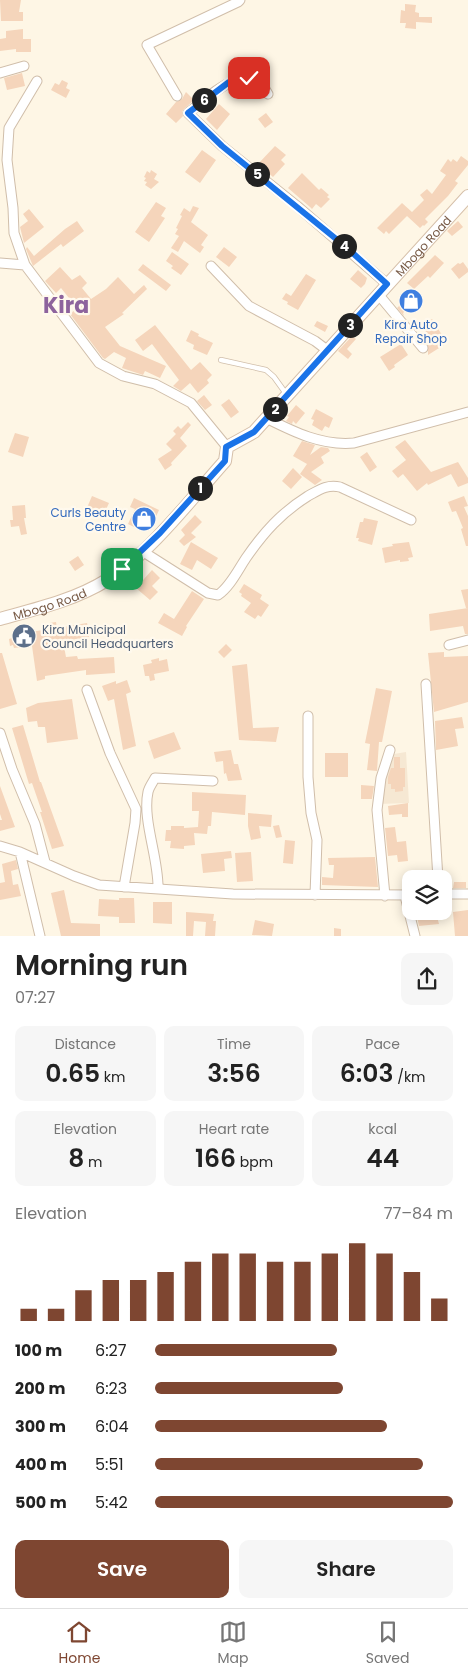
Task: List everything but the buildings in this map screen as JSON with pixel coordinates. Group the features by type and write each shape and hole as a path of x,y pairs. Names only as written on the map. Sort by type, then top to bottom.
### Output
{"main road":[{"name":"Mbogo Road","path":"0,620 42,608 87,591 122,569 142,551 225,461 226,447 254,432 468,196"}],"street":[{"path":"177,96 147,45 240,0"},
{"path":"0,73 24,66"},
{"path":"268,94 264,86 257,81 249,78 238,79 229,82 188,113 222,146 332,235 387,284"},
{"path":"37,81 9,128 7,160 14,234 25,265 99,363 123,376 155,384 191,403 226,447"},
{"path":"0,263 25,265"},
{"path":"211,266 249,306 315,341 327,350"},
{"path":"378,294 422,348"},
{"path":"266,418 302,434 334,444 343,444 354,443 468,412"},
{"path":"142,551 208,593 218,595 225,589 274,521 300,502 327,486 340,487 411,520"},
{"path":"449,645 468,640"},
{"path":"426,684 437,870"},
{"path":"87,690 110,753 136,809 124,887"},
{"path":"308,716 308,777 311,813 316,840 314,895"},
{"path":"0,733 12,769 35,824 44,862"},
{"path":"385,896 377,810 381,778 390,750"},
{"path":"158,889 158,873 147,807 148,790 155,778 213,781"},
{"path":"0,846 20,852 74,876 100,885 232,894 402,895"},
{"path":"20,852 40,936"},
{"path":"452,894 468,894"},
{"path":"412,920 415,936"}],"lane":[{"path":"221,360 266,370 274,377 287,395"}],"shaded area":[{"path":"406,752 409,803 378,804 388,755"}],"place":[{"name":"Kira Auto Repair Shop","path":"411,301"},
{"name":"Curls Beauty Centre","path":"144,519"},
{"name":"Kira Municipal Council Headquarters","path":"24,636"}],"district":[{"name":"Kira","path":"66,305"}],"route":[{"path":"122,569 160,533 225,461 226,447 254,432 387,284 297,206 222,146 188,113 229,82 249,78"}]}
